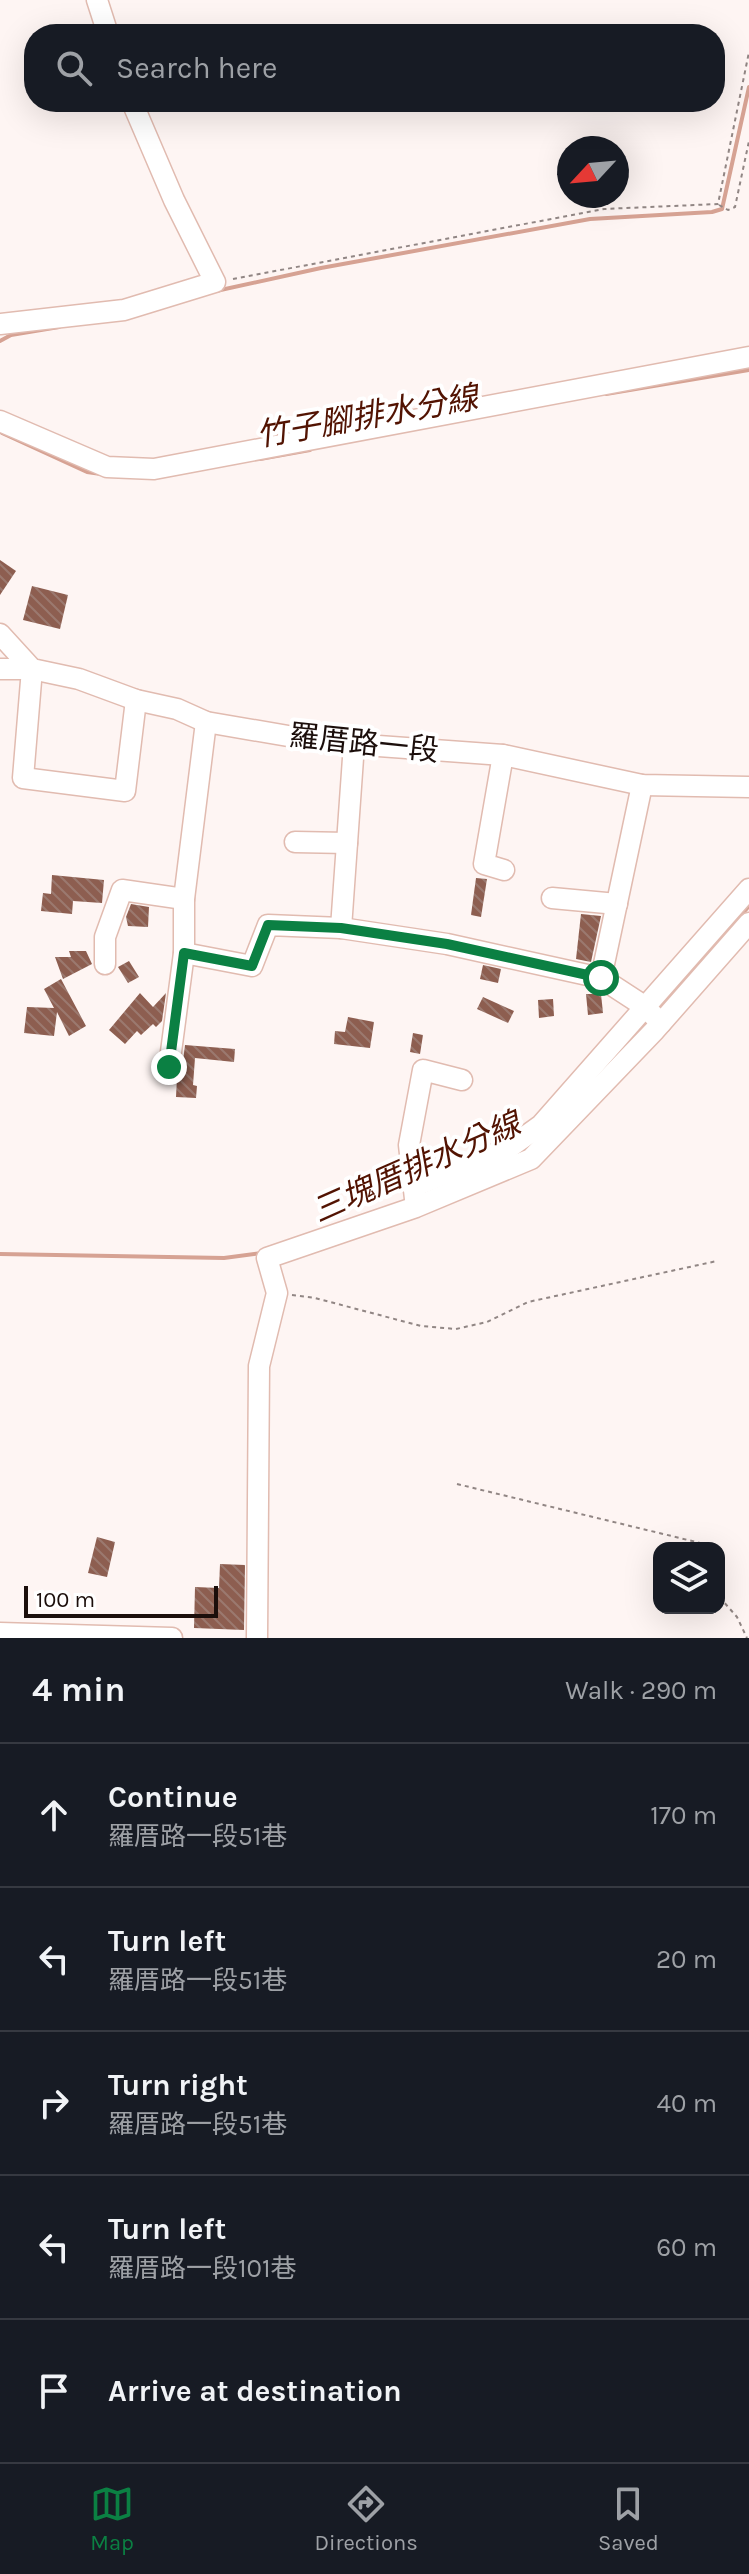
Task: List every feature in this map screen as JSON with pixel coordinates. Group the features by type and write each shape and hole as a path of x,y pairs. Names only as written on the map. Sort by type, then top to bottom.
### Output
{"street":[{"path":"97,0 105,24"},
{"path":"0,324 124,310 215,282 174,200 136,112"},
{"path":"0,421 107,467 154,469 749,357"},
{"path":"0,634 32,669 23,778 125,791 136,700"},
{"name":"羅厝路一段","path":"0,669 32,669 79,679 136,700 177,709 206,722 323,742 503,755 642,785 749,787"},
{"path":"169,1067 184,953 184,899 206,722"},
{"path":"341,928 354,744"},
{"path":"503,755 484,864 504,870"},
{"path":"601,978 642,785"},
{"path":"295,842 347,843"},
{"path":"257,1638 259,1366 277,1293 267,1258 415,1197 531,1159 653,1015 749,889"},
{"path":"105,964 105,937 122,890 184,899"},
{"path":"552,898 617,904"},
{"path":"653,1015 749,923"},
{"path":"184,953 252,966 268,925 341,928 468,947 601,978 653,1015"},
{"path":"415,1197 409,1145 423,1070 462,1080"},
{"path":"0,1633 172,1638"}],"path":[{"path":"718,204 749,52"},
{"path":"215,282 604,209 718,204 728,210 735,207 749,141"},
{"path":"277,1293 315,1298 421,1326 456,1329 487,1322 528,1302 717,1261"},
{"path":"457,1484 721,1548 722,1600 737,1617 747,1638"}],"building":[{"path":"0,560 16,571 0,595"},
{"path":"32,586 68,595 60,629 23,620"},
{"path":"52,875 104,880 102,903 73,901 72,914 41,911 43,893 51,894"},
{"path":"476,878 487,879 481,917 471,915"},
{"path":"131,904 149,907 148,927 128,926 126,917"},
{"path":"581,914 601,916 591,962 576,959"},
{"path":"69,951 86,951 92,964 63,979 55,957 71,957"},
{"path":"129,961 139,977 128,983 118,967"},
{"path":"483,965 501,969 498,983 480,979"},
{"path":"61,979 86,1026 69,1036 57,1012 54,1036 24,1033 27,1007 54,1008 44,989"},
{"path":"140,993 153,1007 166,993 162,1021 156,1027 153,1024 141,1035 137,1031 125,1044 109,1030"},
{"path":"586,994 601,994 603,1013 588,1015"},
{"path":"483,997 514,1011 508,1023 477,1009"},
{"path":"553,999 554,1016 539,1018 538,1000"},
{"path":"348,1017 374,1022 370,1048 334,1044 335,1031 345,1032"},
{"path":"413,1033 423,1035 420,1054 410,1052"},
{"path":"185,1045 235,1049 234,1062 195,1058 193,1085 197,1086 196,1098 176,1097 177,1077 182,1069"},
{"path":"97,1537 115,1542 107,1577 88,1573"},
{"path":"220,1564 245,1565 244,1630 194,1628 195,1587 219,1588"}],"waterway":[{"path":"216,291 321,268 590,219 722,209 749,87"},
{"path":"0,341 11,335 59,327"},
{"name":"竹子腳排水分線","path":"606,394 749,370"},
{"name":"竹子腳排水分線","path":"2,433 87,472 101,474"},
{"name":"竹子腳排水分線","path":"260,459 310,450"},
{"name":"三塊厝排水分線","path":"659,1010 749,906"},
{"name":"三塊厝排水分線","path":"638,1034 650,1019"},
{"name":"三塊厝排水分線","path":"0,1254 224,1258 262,1253"}],"route":[{"path":"169,1067 184,953 252,966 268,925 341,928 468,947 601,978"}]}
